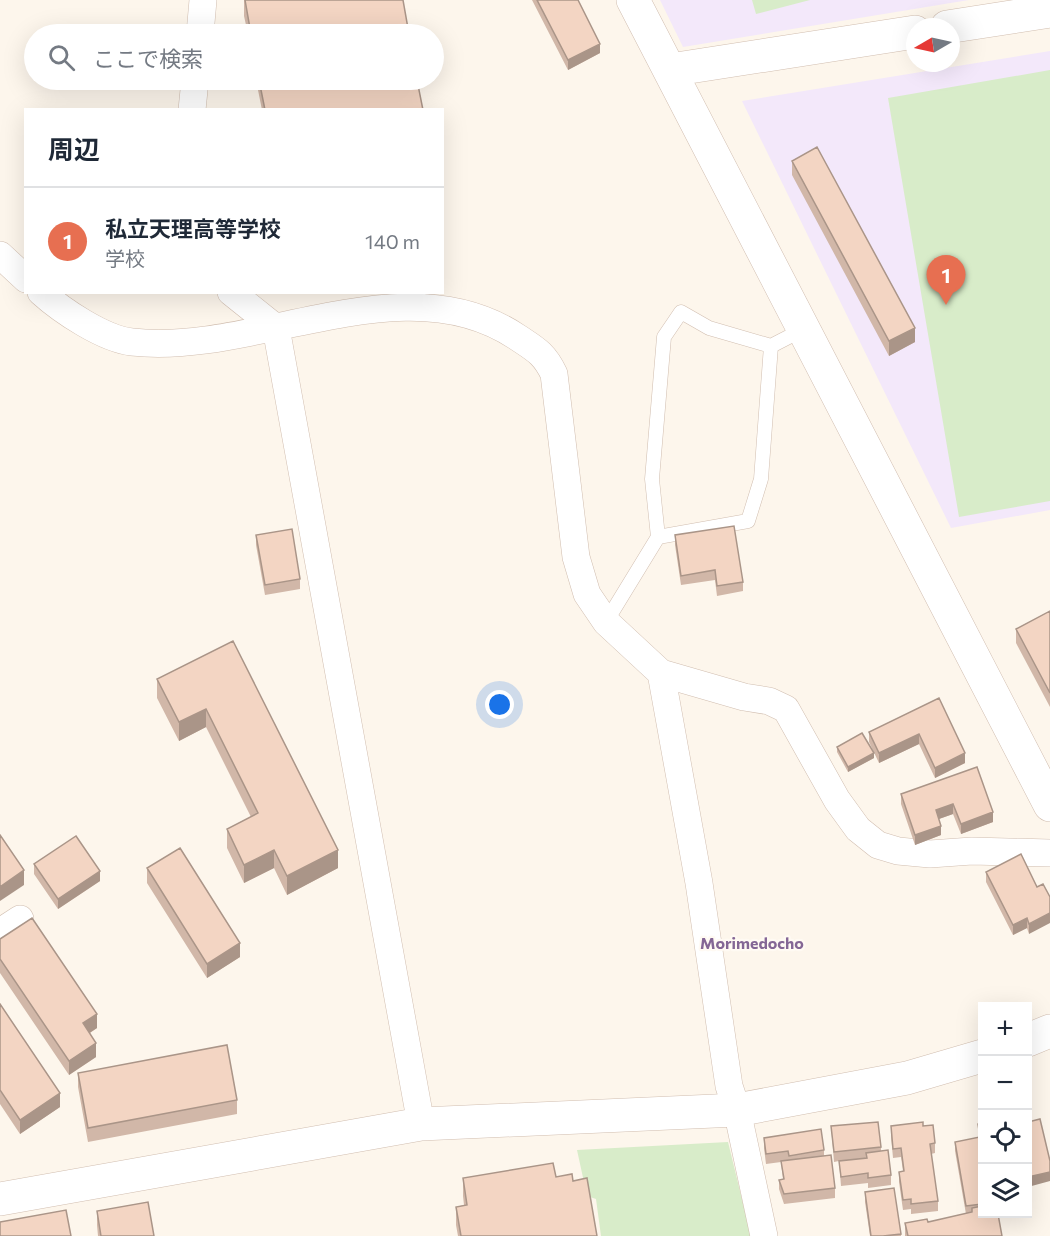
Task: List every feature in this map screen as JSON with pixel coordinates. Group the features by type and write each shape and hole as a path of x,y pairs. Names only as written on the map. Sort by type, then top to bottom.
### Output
{"street":[{"path":"201,24 203,0"},
{"path":"633,0 1048,794"},
{"path":"960,25 1050,11"},
{"path":"670,70 906,33"},
{"path":"192,108 194,90"},
{"path":"0,255 24,277"},
{"path":"44,294 89,326 130,342 169,343 276,328 380,308 432,307 500,326 546,356 554,374 576,557 587,594 606,622 661,673 744,697 769,701 786,708 837,800 858,829 878,845 898,851 930,854 982,851 1050,853"},
{"path":"234,294 276,328 421,1124"},
{"path":"661,673 699,883 729,1086 737,1110 764,1236"},
{"path":"1032,1038 1050,1031"},
{"path":"0,1199 421,1124 737,1110 907,1078 978,1057"}],"lane":[{"path":"606,622 658,537 652,479 664,337 681,312 709,328 771,346 804,329"},
{"path":"658,537 748,521 761,479 771,346"}],"shaded area":[{"path":"660,0 969,0 683,47"},
{"path":"1050,51 1050,510 951,528 742,101 921,72 960,72 960,66"}],"green space":[{"path":"752,0 810,0 756,14"},
{"path":"1050,70 1050,501 959,517 888,98"},
{"path":"728,1142 751,1236 601,1236 596,1199 587,1196 577,1150"}],"building":[{"path":"245,0 403,0 407,24 249,24"},
{"path":"537,0 578,0 600,44 568,60"},
{"path":"261,90 419,90 423,108 265,108"},
{"path":"817,147 915,328 889,341 792,161"},
{"path":"734,526 743,582 717,586 715,570 681,576 675,535"},
{"path":"292,529 300,579 265,585 256,535"},
{"path":"1050,611 1050,693 1016,629"},
{"path":"233,641 338,850 287,876 274,850 244,865 227,829 258,813 206,709 179,722 157,679"},
{"path":"939,698 965,753 935,768 919,734 879,753 869,732"},
{"path":"862,733 874,753 848,767 837,747"},
{"path":"977,767 993,812 961,824 953,804 936,810 941,826 915,835 901,794"},
{"path":"0,835 24,870 0,887"},
{"path":"76,836 100,871 58,899 34,864"},
{"path":"180,848 240,943 207,964 147,868"},
{"path":"1021,854 1037,887 1043,884 1050,897 1050,913 1029,924 1027,918 1013,925 986,872"},
{"path":"32,918 97,1014 83,1023 96,1043 69,1061 0,959 0,939"},
{"path":"0,1004 60,1093 20,1120 0,1090"},
{"path":"227,1045 237,1100 88,1128 78,1073"},
{"path":"1040,1119 1050,1161 1050,1172 1032,1176 1032,1164 1032,1121"},
{"path":"878,1122 881,1147 834,1152 831,1126"},
{"path":"923,1122 923,1126 933,1125 935,1143 930,1144 938,1201 911,1204 911,1199 903,1200 899,1172 904,1171 901,1148 893,1149 891,1126"},
{"path":"821,1129 824,1150 789,1156 788,1151 766,1154 764,1138"},
{"path":"978,1137 978,1204 966,1206 955,1142"},
{"path":"888,1150 891,1175 868,1178 868,1173 841,1177 839,1161 867,1158 866,1153"},
{"path":"831,1155 835,1188 784,1194 779,1180 784,1179 781,1161"},
{"path":"553,1163 556,1177 572,1174 573,1181 587,1178 597,1236 461,1236 456,1207 467,1205 463,1178"},
{"path":"894,1188 901,1234 871,1236 865,1192"},
{"path":"148,1202 154,1236 101,1236 97,1211"},
{"path":"978,1207 978,1218 999,1218 1002,1236 908,1236 905,1223 927,1219 928,1222 972,1212 972,1208"},
{"path":"66,1210 71,1236 0,1236 0,1222"}],"place":[{"name":"私立天理高等学校","path":"946,305"}],"district":[{"name":"Morimedocho","path":"752,943"}]}
